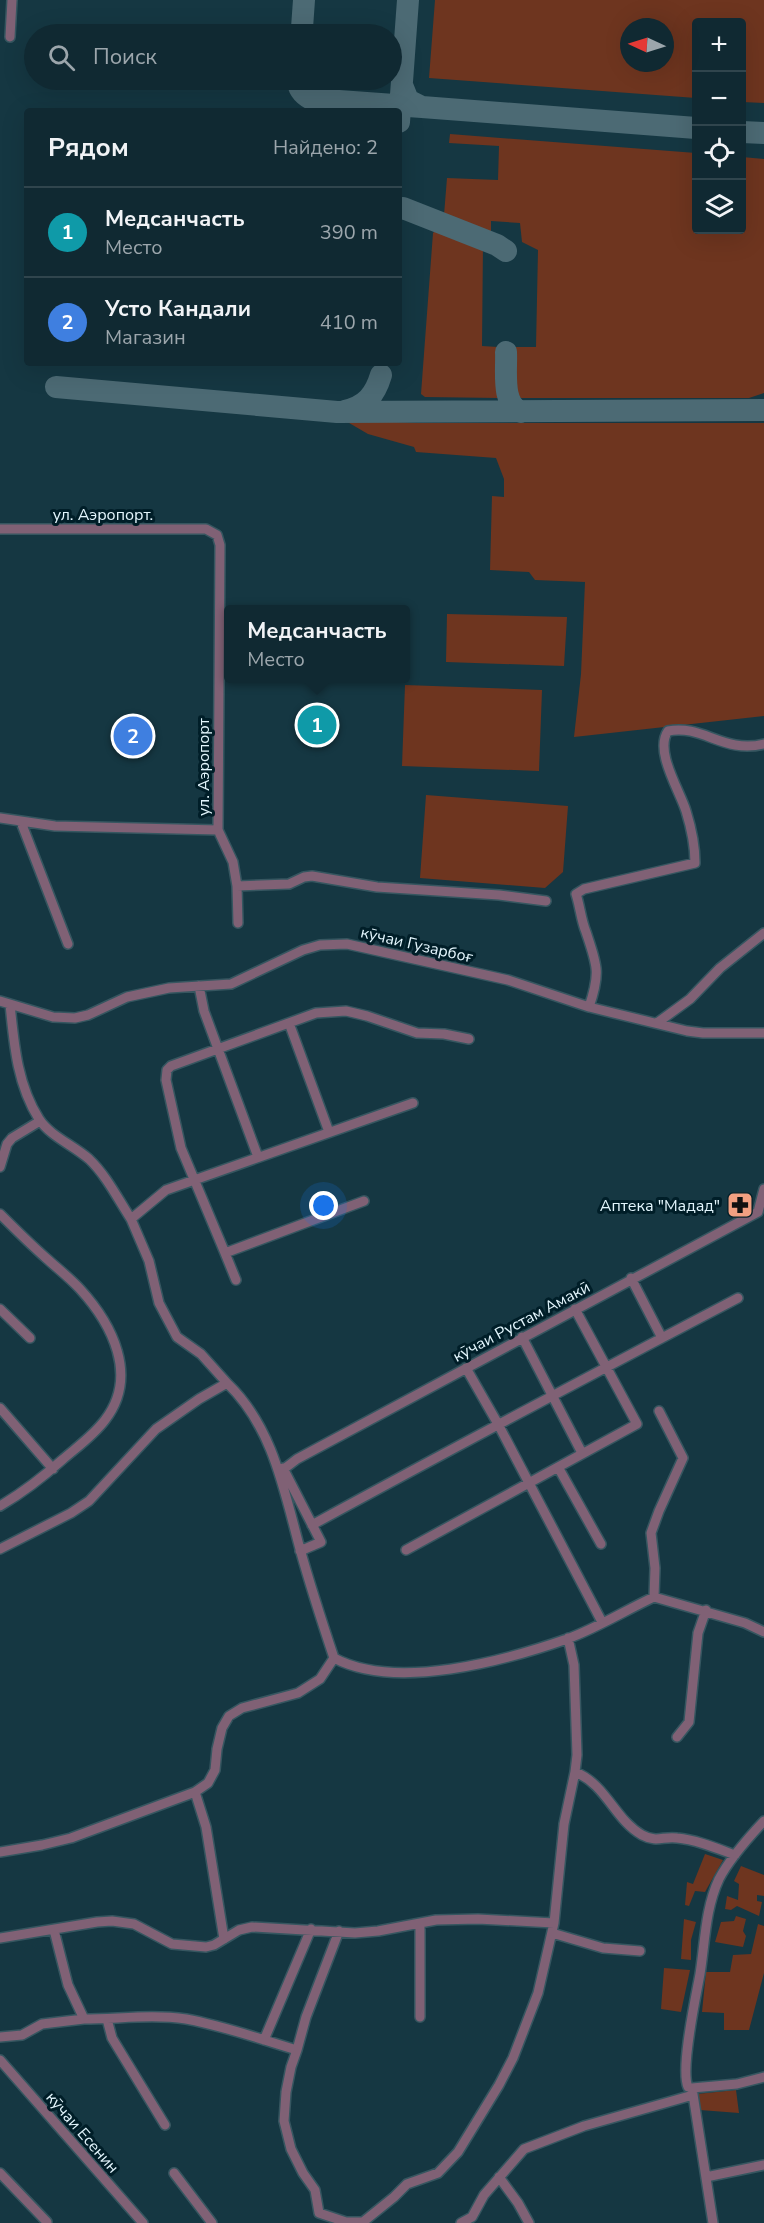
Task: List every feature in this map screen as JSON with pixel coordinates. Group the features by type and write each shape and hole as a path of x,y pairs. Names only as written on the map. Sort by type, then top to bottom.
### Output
{"street":[{"path":"10,37 12,0"},
{"name":"ул. Аэропорт.","path":"0,529 206,530"},
{"name":"ул. Аэропорт","path":"0,818 55,826 218,830 220,545 217,535 206,530"},
{"path":"589,1006 595,990 597,961 584,929 576,894 584,888 695,863 686,810 667,761 665,735 668,731 682,730 740,747 764,744"},
{"path":"21,822 68,944"},
{"path":"218,830 234,862 238,923"},
{"path":"237,886 289,884 304,876 312,876 377,887 499,895 546,901"},
{"path":"657,1023 690,999 720,968 764,933"},
{"name":"кӯчаи Гузарбоғ","path":"0,1001 53,1017 75,1018 88,1015 127,997 169,988 231,984 320,945 346,944 508,980 589,1006 703,1033 764,1033"},
{"path":"199,986 204,1011 258,1157"},
{"path":"10,1004 15,1054 25,1091 40,1120 88,1159 112,1189 131,1219 149,1261 159,1303 177,1337 201,1354 252,1412 321,1542 300,1551"},
{"path":"236,1280 181,1148 166,1074 171,1066 316,1013 346,1011 417,1033 444,1034 469,1039"},
{"path":"289,1023 329,1132"},
{"path":"131,1219 166,1190 413,1103"},
{"path":"0,1167 7,1144 12,1138 40,1120"},
{"name":"кӯчаи Рустам Амакӣ","path":"281,1470 631,1278 758,1212 764,1189"},
{"path":"225,1253 364,1201"},
{"path":"0,1214 27,1242 79,1288 99,1312 111,1331 119,1353 121,1376 116,1397 107,1418 87,1440 52,1469 0,1506"},
{"path":"631,1278 662,1338"},
{"path":"312,1525 738,1298"},
{"path":"0,1309 30,1338"},
{"path":"406,1550 637,1424 575,1309"},
{"path":"522,1337 582,1453"},
{"path":"466,1368 602,1622"},
{"path":"0,1549 71,1513 89,1501 156,1429 227,1383"},
{"path":"654,1597 655,1568 651,1533 683,1458 659,1411"},
{"path":"2,1413 52,1469"},
{"path":"558,1467 601,1544"},
{"path":"281,1470 300,1551 334,1658 358,1668 379,1672 440,1671 487,1662 568,1638 654,1597 706,1610 764,1632"},
{"path":"677,1737 689,1722 698,1633 706,1610"},
{"path":"319,2213 346,2222 363,2222 407,2184 438,2174 458,2152 513,2058 538,1993 553,1928 564,1824 575,1772 577,1755 574,1665 568,1638"},
{"path":"0,1852 71,1838 195,1792 208,1783 215,1770 222,1728 230,1716 242,1708 298,1693 320,1679 334,1658"},
{"path":"575,1772 607,1797 628,1826 639,1834 660,1840 676,1837 709,1845 735,1855"},
{"path":"195,1792 206,1827 224,1939"},
{"path":"713,2223 692,2091 686,2082 693,2002 700,1973 702,1942 719,1880 735,1855 764,1821"},
{"path":"0,1938 112,1921 134,1924 172,1944 206,1947 239,1930 252,1927 378,1931 436,1920 478,1919 553,1928 603,1948 640,1951"},
{"path":"420,1923 420,2017"},
{"path":"264,2040 311,1929"},
{"path":"54,1930 68,1985 84,2019"},
{"path":"322,2223 315,2190 291,2149 284,2121 291,2067 306,2017 339,1931"},
{"path":"0,2037 22,2035 42,2024 84,2019 150,2017 184,2019 297,2050"},
{"path":"107,2019 112,2038 165,2125"},
{"name":"кӯчаи Есенин","path":"0,2060 143,2223"},
{"path":"461,2223 472,2217 484,2195 524,2150 584,2126 692,2091 764,2077"},
{"path":"706,2177 764,2165"},
{"path":"0,2173 46,2222"},
{"path":"174,2173 212,2223"},
{"path":"499,2177 529,2223"}],"shaded area":[{"path":"435,0 764,0 764,103 746,102 746,18 692,18 692,98 429,78"},
{"path":"450,134 692,153 692,234 746,234 746,157 764,159 764,393 749,398 521,398 517,394 515,347 536,347 538,250 522,242 520,223 491,221 491,232 444,215 447,178 498,180 499,146 449,143"},
{"path":"437,229 443,229 483,244 482,346 498,347 499,398 425,397 421,394 433,233"},
{"path":"344,420 417,423 764,423 764,716 574,737 581,674 585,582 535,580 529,572 490,570 492,496 504,497 504,479 496,458 416,452 414,447 368,434"},
{"path":"447,614 567,617 564,666 446,662"},
{"path":"405,685 542,690 539,771 402,766"},
{"path":"426,795 568,806 563,872 545,888 420,878"},
{"path":"705,1854 723,1860 705,1892 695,1891 689,1906 685,1905 687,1882 693,1884"},
{"path":"741,1866 764,1875 764,1896 757,1895 757,1901 762,1902 759,1916 737,1906 731,1910 725,1909 727,1896 738,1900 739,1884 734,1881"},
{"path":"736,1916 746,1919 743,1931 746,1936 743,1947 715,1942 721,1922 734,1921"},
{"path":"684,1919 696,1922 691,1940 691,1960 681,1959"},
{"path":"758,1924 764,1926 764,1973 749,2030 724,2030 724,2013 702,2012 706,1972 730,1972 733,1955 751,1954"},
{"path":"664,1968 690,1970 681,2012 661,2009"},
{"path":"736,2090 739,2113 700,2110 697,2094"}],"taxiway":[{"path":"302,24 304,0"},
{"path":"402,81 408,0"},
{"path":"402,85 408,100 422,107 692,128"},
{"path":"301,90 311,99 422,107"},
{"path":"400,108 401,90"},
{"path":"746,132 764,133"},
{"path":"402,208 497,245 506,251"},
{"path":"506,352 508,395 510,402 521,412"},
{"path":"345,411 369,399 381,375"},
{"path":"56,387 337,412 764,410"}],"place":[{"name":"Медсанчасть","path":"317,725"},
{"name":"Усто Кандали","path":"133,736"},
{"name":"Аптека \"Мадад\"","path":"740,1205"}]}
